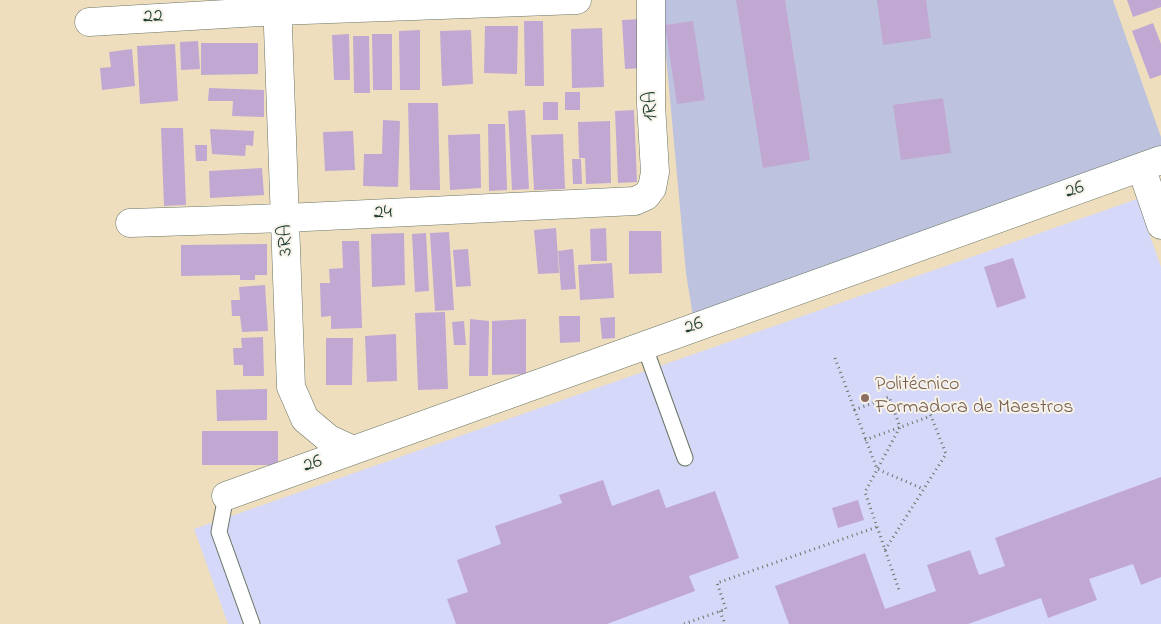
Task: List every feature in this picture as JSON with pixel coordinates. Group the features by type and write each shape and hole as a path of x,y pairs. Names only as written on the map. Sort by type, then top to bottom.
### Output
{"street":[{"name":"22","path":"89,22 277,5 577,0"},
{"name":"1RA","path":"634,201 646,196 652,188 656,172 651,104 651,0"},
{"name":"3RA","path":"277,5 291,387 305,419 329,438 353,450"},
{"path":"1151,163 1161,225"},
{"name":"26","path":"226,496 1151,163"},
{"name":"24","path":"130,223 286,218 634,201"}],"lane":[{"path":"644,345 685,458"},
{"path":"226,496 219,532 252,624"}],"path":[{"path":"834,358 876,469 923,489"},
{"path":"854,410 889,397 900,428 865,492 899,590"},
{"path":"885,550 946,454 926,403"},
{"path":"865,440 931,416"},
{"path":"684,624 726,609 717,583 877,527"},
{"path":"720,611 725,624"}],"shaded area":[{"path":"662,0 1113,0 1161,137 1161,147 694,323 686,273"},
{"name":"Politécnico Formadora de Maestros","path":"1137,199 1161,267 1161,624 228,624 194,529"}],"building":[{"path":"736,0 785,0 810,160 763,168"},
{"path":"877,0 926,0 931,38 883,45"},
{"path":"1127,0 1161,0 1161,7 1133,17"},
{"path":"641,19 643,68 625,69 622,20"},
{"path":"524,21 543,21 544,86 525,86"},
{"path":"693,21 705,100 677,104 665,25"},
{"path":"1153,23 1161,44 1161,75 1150,79 1132,31"},
{"path":"485,26 518,26 517,74 484,73"},
{"path":"602,28 604,87 572,88 571,29"},
{"path":"420,30 420,90 400,90 399,31"},
{"path":"471,30 473,84 442,86 440,31"},
{"path":"349,34 350,80 334,80 332,35"},
{"path":"372,34 392,34 392,90 373,90"},
{"path":"353,36 369,36 370,93 354,93"},
{"path":"198,41 200,69 181,70 180,42"},
{"path":"201,43 258,43 258,74 201,75"},
{"path":"175,44 178,101 140,104 137,46"},
{"path":"132,49 135,86 102,90 100,68 111,67 109,52"},
{"path":"209,88 264,90 264,117 232,116 233,101 208,101"},
{"path":"565,92 580,92 580,110 565,110"},
{"path":"943,98 951,153 901,160 893,105"},
{"path":"543,102 558,102 558,120 543,120"},
{"path":"408,103 438,103 440,190 410,190"},
{"path":"525,110 529,189 512,190 508,111"},
{"path":"634,110 637,182 618,183 615,111"},
{"path":"383,120 400,121 398,187 363,186 364,154 382,154"},
{"path":"610,121 611,183 586,184 585,158 579,158 578,122"},
{"path":"488,124 505,124 507,190 489,191"},
{"path":"161,128 183,128 186,205 164,206"},
{"path":"210,129 254,131 253,146 246,145 245,156 212,154"},
{"path":"353,131 355,170 325,171 323,132"},
{"path":"480,134 481,188 450,190 448,135"},
{"path":"563,134 565,189 534,190 531,135"},
{"path":"195,145 207,145 207,161 196,161"},
{"path":"572,159 581,159 582,184 573,184"},
{"path":"262,168 264,195 210,198 209,171"},
{"path":"556,228 559,273 538,274 534,230"},
{"path":"606,228 607,261 591,261 590,229"},
{"path":"629,231 661,231 662,273 629,274"},
{"path":"449,232 454,310 435,311 430,233"},
{"path":"404,233 405,285 372,287 371,234"},
{"path":"426,233 429,291 415,292 412,234"},
{"path":"342,241 359,241 362,328 331,329 331,316 321,317 320,283 330,283 329,269 343,268"},
{"path":"267,244 267,275 255,275 255,280 240,280 240,275 181,276 181,245"},
{"path":"468,249 471,286 456,287 453,250"},
{"path":"573,249 576,289 561,290 558,251"},
{"path":"1013,258 1026,298 997,308 984,267"},
{"path":"612,263 614,298 580,300 578,265"},
{"path":"265,285 268,331 242,332 240,316 232,316 231,300 240,300 239,287"},
{"path":"445,312 448,389 418,390 415,313"},
{"path":"559,316 580,316 580,342 560,343"},
{"path":"615,317 615,338 602,339 600,318"},
{"path":"470,319 489,321 488,376 469,376"},
{"path":"526,319 526,374 492,375 492,321"},
{"path":"464,321 466,345 454,345 452,322"},
{"path":"396,334 397,381 367,382 365,336"},
{"path":"263,337 264,376 243,376 243,365 234,365 233,348 242,348 241,338"},
{"path":"326,338 353,338 352,385 326,385"},
{"path":"267,389 267,420 217,421 216,390"},
{"path":"202,431 278,431 278,465 202,465"},
{"path":"1161,477 1161,577 1141,585 1133,564 1089,579 1097,600 1048,618 1041,598 968,624 789,624 775,586 865,553 885,609 936,591 927,565 970,550 979,575 1005,566 995,538"},
{"path":"603,480 612,506 659,489 666,508 715,491 739,558 689,576 695,591 607,624 456,624 447,599 468,592 457,560 501,544 495,526 562,503 559,495"},
{"path":"858,500 864,520 838,528 832,508"}],"place":[{"name":"Politécnico Formadora de Maestros","path":"865,398"}]}
